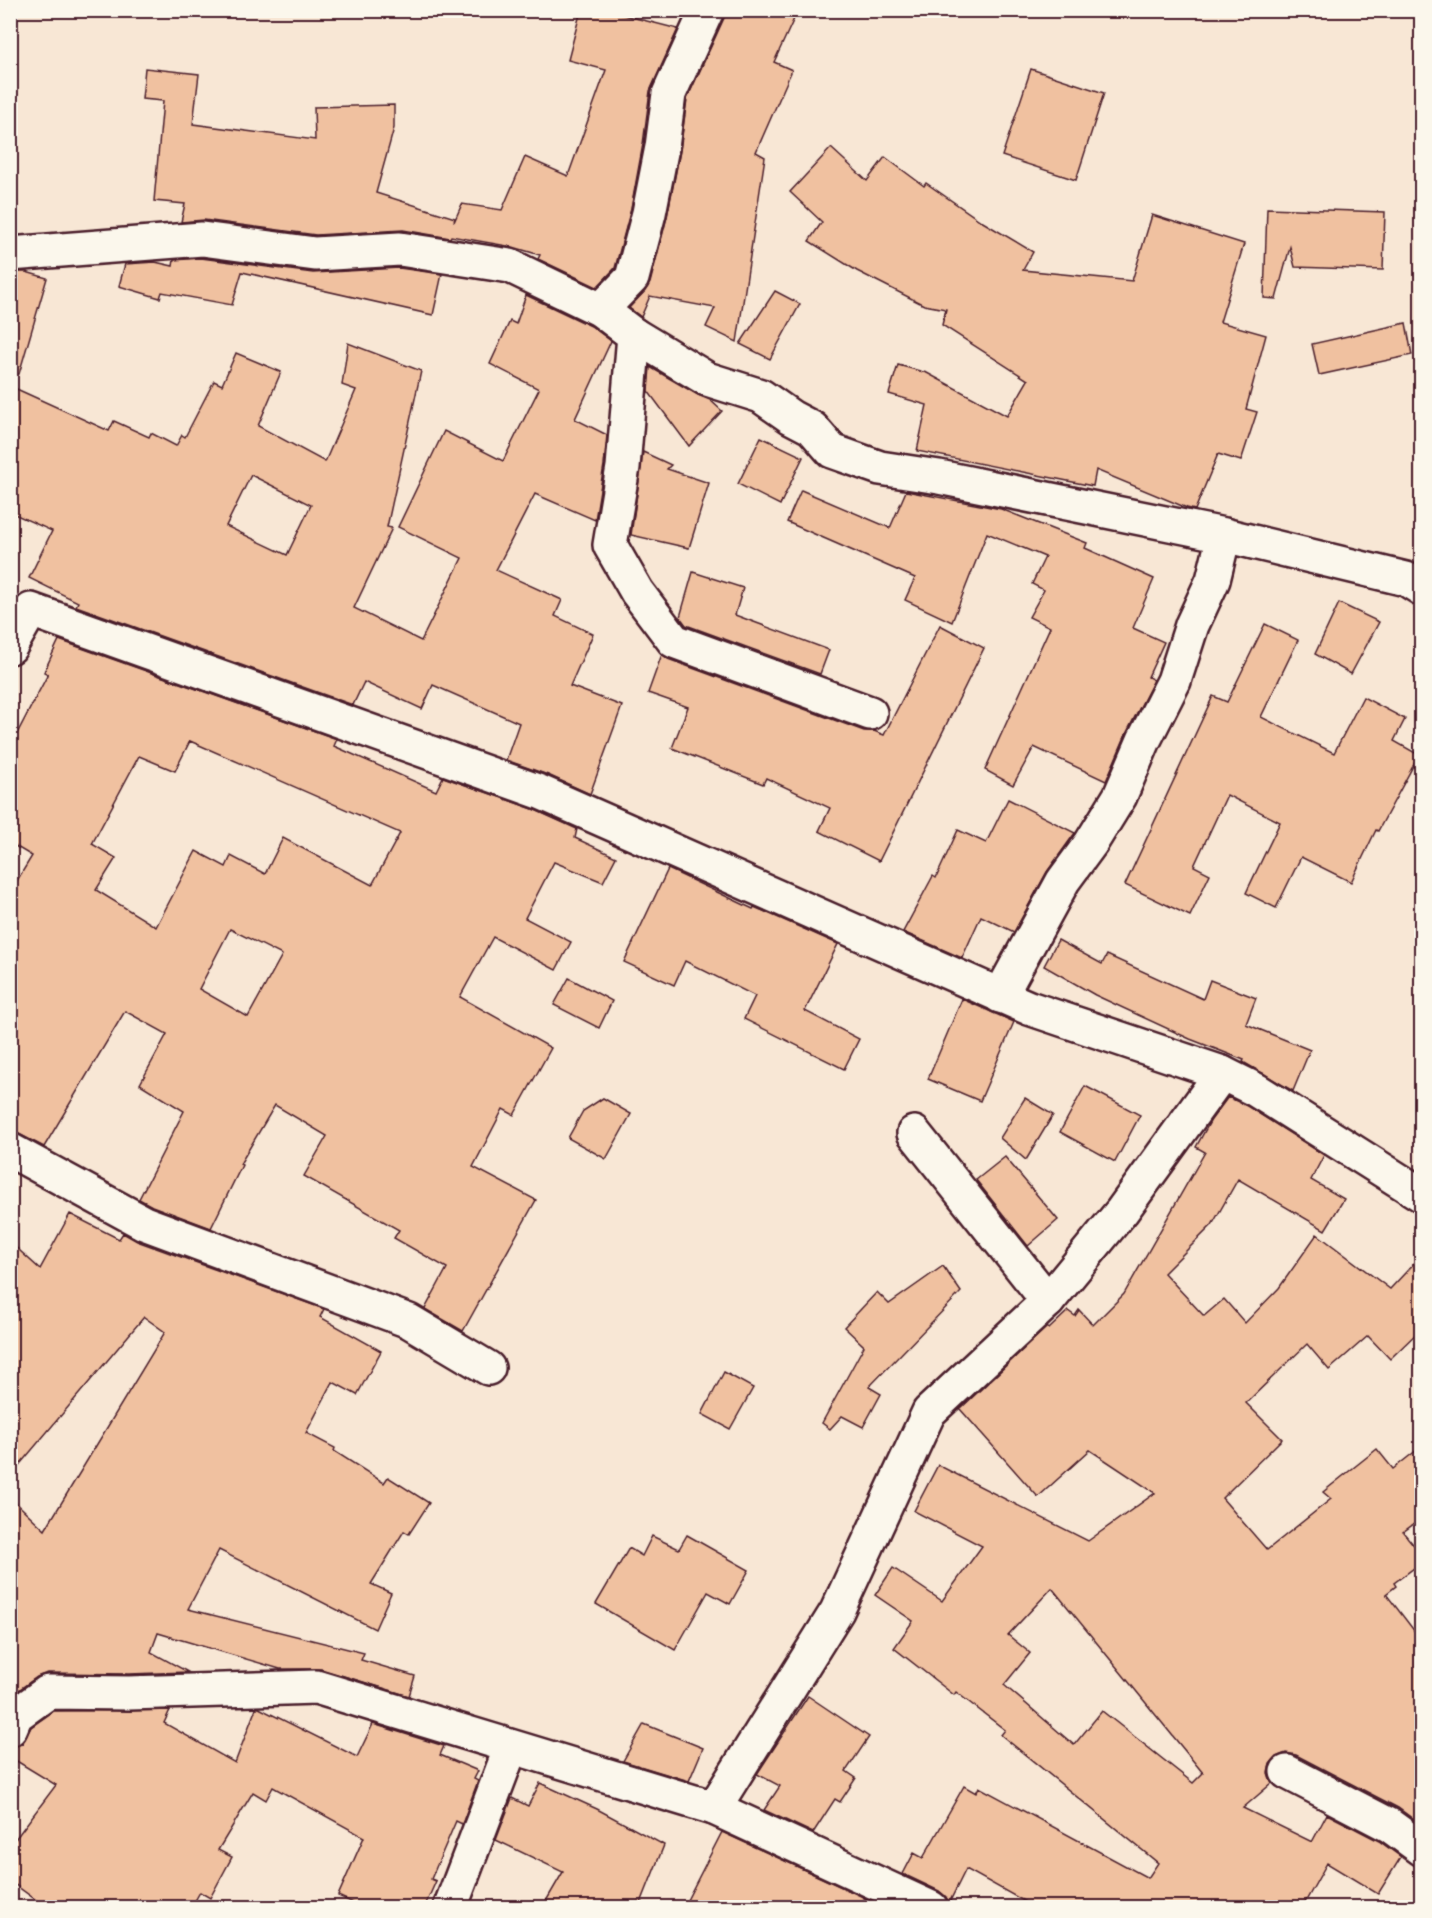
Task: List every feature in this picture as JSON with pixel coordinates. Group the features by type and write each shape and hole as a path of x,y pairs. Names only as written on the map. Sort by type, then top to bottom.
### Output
{"street":[{"path":"601,310 632,278 650,213 669,94 707,10"},
{"path":"10,254 202,239 315,254 400,249 510,266 601,310 634,335 707,379 761,396 790,417 812,428 832,451 880,468 939,477 1224,535 1406,579 1422,589"},
{"path":"634,335 623,467 610,545 637,592 674,641 870,713"},
{"path":"1000,996 1063,881 1091,843 1120,796 1144,740 1174,681 1192,625 1213,580 1224,535"},
{"path":"10,647 31,610 540,792 1029,1008 1222,1074 1256,1090 1422,1194"},
{"path":"714,1808 837,1611 928,1412 1048,1301 1122,1211 1222,1074"},
{"path":"914,1133 1048,1301"},
{"path":"10,1150 144,1223 409,1321 488,1368"},
{"path":"12,1718 48,1692 129,1694 316,1688 714,1808 931,1908"},
{"path":"450,1908 511,1747"},
{"path":"1287,1772 1389,1825 1422,1849"}],"building":[{"path":"581,10 604,10 678,29 650,91 631,209 615,268 597,287 538,259 540,255 513,247 403,230 316,235 204,220 181,222 185,204 154,201 163,101 142,99 145,68 199,74 193,124 315,140 314,107 394,105 394,128 376,193 455,218 454,222 462,204 502,210 525,157 568,176 606,70 568,60"},
{"path":"725,10 798,10 774,62 792,70 756,152 765,157 737,342 706,327 715,308 650,296 641,317 629,308 650,283 667,217 687,99 724,18"},
{"path":"1031,69 1104,93 1076,180 1002,156"},
{"path":"831,148 867,181 885,157 924,186 926,183 981,221 1033,252 1023,270 1132,281 1152,215 1244,244 1220,322 1266,335 1246,409 1257,412 1241,461 1218,454 1195,510 1096,470 1093,486 917,451 927,405 889,394 898,365 927,373 1007,416 1028,380 942,325 946,309 924,305 857,271 809,241 822,222 790,192"},
{"path":"1267,208 1385,212 1383,270 1295,267 1290,247 1276,299 1264,298"},
{"path":"201,258 313,273 399,268 442,274 433,315 242,272 232,305 162,292 160,298 119,286 125,264 155,262 173,266 174,260"},
{"path":"16,272 26,272 47,278 19,374 10,373 10,291"},
{"path":"775,291 800,304 770,359 740,344"},
{"path":"526,295 591,326 611,341 575,419 607,435 595,520 535,494 496,570 562,600 555,616 593,634 570,686 622,706 590,794 548,775 506,760 519,723 433,685 422,709 364,682 353,705 76,606 78,602 29,578 52,531 10,512 10,386 109,431 114,421 149,437 151,433 176,446 182,435 185,437 214,381 222,385 236,353 281,372 258,426 325,462 356,390 342,385 348,343 421,371 387,527 392,528 354,608 421,641 462,558 398,527 444,431 503,461 539,389 490,364 510,321 516,324","holes":["251,475 311,505 287,555 226,526"]},
{"path":"1406,323 1412,355 1319,375 1312,344"},
{"path":"650,367 710,400 722,411 689,446 648,391"},
{"path":"761,437 803,457 780,505 738,484"},
{"path":"643,452 671,465 667,469 709,483 689,548 631,535"},
{"path":"801,490 890,528 906,491 1001,509 1087,543 1085,548 1154,579 1133,628 1164,642 1148,677 1154,680 1127,732 1106,781 1034,747 1013,785 985,770 1050,627 1029,617 1044,590 1032,584 1045,557 987,533 952,622 905,600 915,578 787,522"},
{"path":"693,572 743,588 735,615 829,650 820,674 686,625 680,617"},
{"path":"1339,603 1379,622 1351,674 1315,654"},
{"path":"1265,624 1298,640 1261,717 1334,753 1363,697 1405,719 1394,741 1419,755 1378,831 1376,830 1351,882 1301,857 1276,908 1246,893 1280,822 1227,795 1194,866 1210,874 1190,916 1125,885 1213,696 1227,702"},
{"path":"940,625 984,648 879,861 819,831 830,808 766,778 763,784 672,748 688,707 648,693 662,654 668,659 864,731 874,731 884,735"},
{"path":"59,640 337,739 334,746 436,791 443,777 533,809 577,829 575,838 616,857 603,882 554,862 525,918 571,942 556,970 493,937 460,997 551,1048 514,1115 503,1109 473,1167 536,1200 463,1331 425,1309 447,1268 394,1238 399,1230 304,1176 327,1136 275,1105 240,1164 242,1165 211,1228 139,1199 184,1111 140,1084 167,1034 125,1011 44,1147 10,1131 10,892 32,856 10,843 10,747 48,674 44,672","holes":["190,741 400,833 372,885 283,838 265,874 231,856 226,867 196,851 156,927 96,890 116,858 92,844 139,756 175,771","230,929 282,955 248,1017 199,989"]},
{"path":"1008,799 1075,833 1047,872 1014,932 981,916 962,958 903,932 933,876 936,878 958,830 986,843"},
{"path":"668,869 753,909 754,907 838,944 805,1011 859,1039 844,1069 744,1019 755,996 685,961 674,985 624,962"},
{"path":"1058,940 1102,964 1107,955 1203,999 1210,980 1256,998 1246,1024 1310,1050 1293,1091 1243,1062 1244,1060 1190,1039 1095,995 1044,966"},
{"path":"569,978 612,1001 599,1028 554,1005"},
{"path":"962,999 1014,1022 980,1101 928,1079"},
{"path":"1085,1086 1140,1115 1115,1162 1060,1132"},
{"path":"1228,1097 1247,1106 1324,1155 1311,1180 1344,1199 1325,1230 1238,1179 1212,1225 1164,1273 1204,1316 1224,1299 1245,1323 1279,1288 1317,1234 1390,1289 1422,1255 1422,1328 1390,1359 1368,1336 1329,1370 1307,1344 1246,1403 1282,1439 1222,1498 1267,1550 1331,1499 1323,1492 1377,1449 1393,1469 1422,1446 1422,1518 1403,1532 1422,1555 1422,1562 1394,1583 1396,1586 1386,1594 1422,1641 1422,1822 1420,1824 1398,1808 1296,1755 1286,1753 1276,1757 1270,1764 1268,1773 1272,1783 1243,1808 1312,1842 1327,1814 1379,1841 1401,1857 1378,1894 1327,1863 1302,1908 1036,1908 966,1869 949,1903 939,1891 903,1874 914,1853 923,1858 964,1786 976,1793 979,1787 1148,1878 1158,1863 1001,1735 1005,1730 956,1692 954,1695 894,1648 913,1621 875,1595 893,1568 942,1601 982,1546 914,1511 938,1465 1088,1541 1155,1493 1090,1450 1038,1497 960,1409 1047,1327 1049,1329 1068,1311 1075,1316 1079,1310 1093,1325 1124,1294 1205,1152 1196,1147 1211,1120","holes":["1052,1588 1203,1773 1193,1783 1102,1711 1074,1745 1004,1685 1030,1653 1008,1635"]},
{"path":"603,1098 631,1114 606,1159 568,1138 583,1111"},
{"path":"1025,1098 1053,1115 1026,1160 1000,1138"},
{"path":"1005,1157 1058,1220 1028,1246 976,1180"},
{"path":"70,1214 119,1239 123,1233 137,1241 324,1309 320,1317 381,1351 357,1395 333,1382 306,1433 335,1448 334,1451 384,1483 388,1477 429,1503 409,1534 404,1531 371,1584 391,1593 375,1629 219,1550 188,1609 364,1653 361,1660 415,1676 409,1696 321,1669 280,1669 158,1633 151,1652 188,1672 48,1673 37,1677 10,1696 10,1497 45,1530 165,1332 144,1317 10,1476 10,1242 40,1269"},
{"path":"943,1266 961,1292 869,1387 881,1394 863,1427 842,1416 830,1429 822,1423 864,1346 844,1327 877,1292 889,1304"},
{"path":"724,1372 753,1388 730,1429 702,1414"},
{"path":"687,1535 749,1570 730,1604 708,1592 675,1650 596,1604 629,1548 642,1556 652,1536 679,1549"},
{"path":"808,1696 869,1737 846,1771 856,1778 840,1802 835,1799 813,1833 764,1810 780,1786 757,1774"},
{"path":"256,1708 357,1757 373,1724 444,1746 440,1755 478,1771 474,1779 478,1781 462,1824 456,1821 431,1879 436,1881 424,1908 364,1908 338,1896 364,1837 273,1787 266,1800 253,1792 218,1850 232,1857 210,1898 200,1892 191,1908 47,1908 10,1881 10,1846 56,1785 10,1757 10,1747 22,1744 31,1727 54,1711 170,1710 164,1723 235,1763"},
{"path":"644,1724 703,1748 689,1781 623,1761"},
{"path":"540,1783 597,1809 664,1845 639,1908 542,1908 563,1872 496,1840 512,1798 528,1806"},
{"path":"722,1832 861,1896 880,1908 683,1908"}]}
